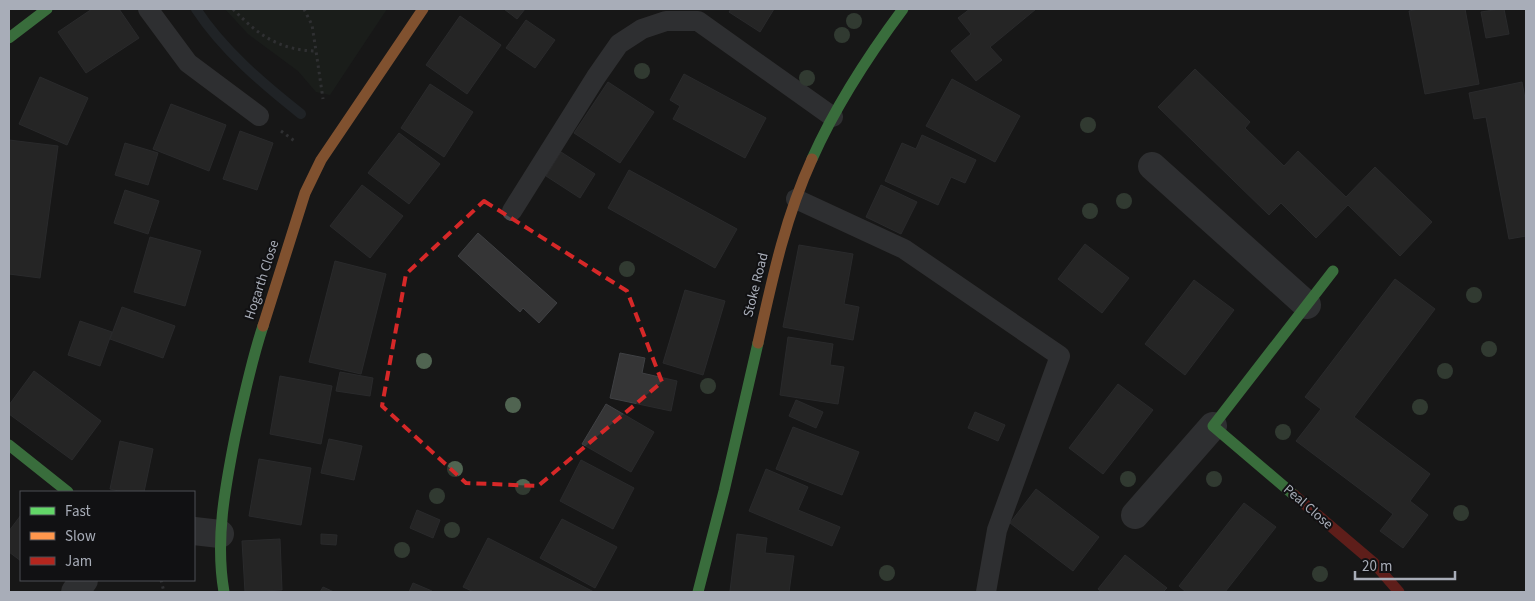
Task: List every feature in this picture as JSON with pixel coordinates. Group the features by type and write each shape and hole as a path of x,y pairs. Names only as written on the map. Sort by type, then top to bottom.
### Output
{"street":[{"path":"9,38 47,9"},
{"name":"Hogarth Close","path":"224,592 220,568 207,532 226,477 256,347 305,193 321,160 423,9"},
{"name":"Stoke Road","path":"698,592 774,273 796,199 809,164 833,117 875,46 903,9"},
{"path":"1152,166 1307,305"},
{"path":"1135,515 1213,426 1333,271"},
{"name":"Peal Close","path":"1213,426 1374,564 1399,592"},
{"path":"9,445 67,491"},
{"path":"75,592 83,581"}],"lane":[{"path":"148,9 188,64 259,116"},
{"path":"512,211 596,77 619,44 642,29 666,20 698,21 833,117"},
{"path":"796,199 904,249 1060,356 997,530 986,592"}],"path":[{"path":"233,9 250,27 276,43 293,49 316,51"},
{"path":"304,9 312,25 324,106"},
{"path":"259,116 321,160"}],"highlighted area":[{"path":"484,201 627,291 662,382 538,486 466,483 382,406 406,274"}],"shaded area":[{"path":"225,9 387,9 330,95 316,92 298,71 248,34"}],"building":[{"path":"92,9 119,9 139,38 86,73 58,32"},
{"path":"504,9 525,9 517,19"},
{"path":"731,9 774,9 760,32 729,12"},
{"path":"970,9 1036,9 990,47 1002,60 976,81 951,51 971,34 958,18"},
{"path":"1419,9 1465,9 1479,84 1425,94 1409,11"},
{"path":"1504,9 1509,34 1486,38 1481,12"},
{"path":"460,16 501,45 467,94 426,65"},
{"path":"526,20 555,40 535,68 506,48"},
{"path":"1195,69 1250,122 1245,128 1284,166 1298,151 1346,197 1375,167 1432,222 1400,256 1348,205 1316,238 1281,203 1269,215 1158,107"},
{"path":"684,74 766,118 745,158 673,119 680,106 670,100"},
{"path":"40,77 88,98 67,145 19,124"},
{"path":"952,79 1020,116 995,162 926,126"},
{"path":"608,82 654,112 620,163 574,133"},
{"path":"1522,82 1526,104 1526,236 1509,239 1486,117 1474,119 1469,93"},
{"path":"430,84 473,112 444,157 401,128"},
{"path":"171,104 226,125 209,171 153,149"},
{"path":"240,131 273,143 257,190 223,179"},
{"path":"399,133 440,164 409,204 368,173"},
{"path":"922,135 976,160 965,183 951,177 938,205 885,181 902,143 916,149"},
{"path":"9,140 58,146 40,278 9,274"},
{"path":"125,143 158,153 148,185 115,175"},
{"path":"561,152 595,174 580,198 546,176"},
{"path":"629,170 737,229 715,268 608,208"},
{"path":"362,185 403,216 370,258 330,226"},
{"path":"881,185 917,202 901,234 866,217"},
{"path":"125,190 159,201 148,234 114,223"},
{"path":"478,233 557,303 539,323 523,308 520,312 458,256"},
{"path":"150,237 201,251 185,306 134,292"},
{"path":"1085,244 1129,278 1102,313 1058,279"},
{"path":"799,245 853,254 844,304 859,307 853,340 783,327"},
{"path":"335,261 386,274 361,374 309,362"},
{"path":"1395,279 1435,309 1354,417 1430,474 1410,501 1428,515 1403,548 1380,531 1393,514 1296,441 1321,409 1305,397"},
{"path":"1194,280 1234,310 1185,375 1145,344"},
{"path":"685,290 725,301 703,375 663,363"},
{"path":"122,307 175,326 163,358 110,339"},
{"path":"80,321 112,332 100,366 68,355"},
{"path":"788,337 833,344 830,365 844,367 838,404 780,395"},
{"path":"620,353 645,358 642,373 677,381 671,411 610,398"},
{"path":"34,371 101,421 72,460 9,414 9,405"},
{"path":"340,372 373,378 370,396 336,391"},
{"path":"280,376 332,386 321,444 270,434"},
{"path":"1118,384 1153,410 1103,474 1069,448"},
{"path":"796,400 823,412 816,428 789,416"},
{"path":"606,404 654,432 631,472 582,444"},
{"path":"975,412 1005,425 998,441 968,428"},
{"path":"793,427 859,452 842,495 776,469"},
{"path":"329,439 362,446 354,480 321,473"},
{"path":"120,441 153,449 144,491 110,489"},
{"path":"259,459 311,468 301,525 249,516"},
{"path":"581,460 634,488 613,529 560,501"},
{"path":"766,469 808,487 798,510 840,527 832,546 749,511"},
{"path":"1036,489 1099,537 1073,571 1010,523"},
{"path":"1244,503 1276,527 1225,592 1186,592 1179,586"},
{"path":"417,510 440,520 433,538 410,528"},
{"path":"20,516 20,560 9,552 9,531"},
{"path":"562,519 617,547 595,588 540,558"},
{"path":"321,534 337,535 336,545 321,544"},
{"path":"737,534 767,538 765,553 794,556 789,592 730,591"},
{"path":"488,538 594,592 474,592 463,587"},
{"path":"280,539 282,590 245,592 242,541"},
{"path":"1125,555 1167,588 1163,592 1102,592 1098,589"},
{"path":"413,583 432,591 409,592"},
{"path":"323,587 334,592 320,592"}],"waterway":[{"path":"196,9 231,52 272,91 301,114"}],"traffic: fast":[{"path":"9,38 47,9"},
{"path":"812,159 831,119 853,81 903,9"},
{"path":"1294,495 1213,426 1333,271"},
{"path":"224,592 221,573 222,514 244,395 263,326"},
{"path":"698,592 724,491 758,343"},
{"path":"9,445 67,491"}],"traffic: slow":[{"path":"263,326 305,193 321,160 423,9"},
{"path":"758,343 787,227 812,159"}],"traffic: jam":[{"path":"1294,495 1374,563 1399,592"}]}
